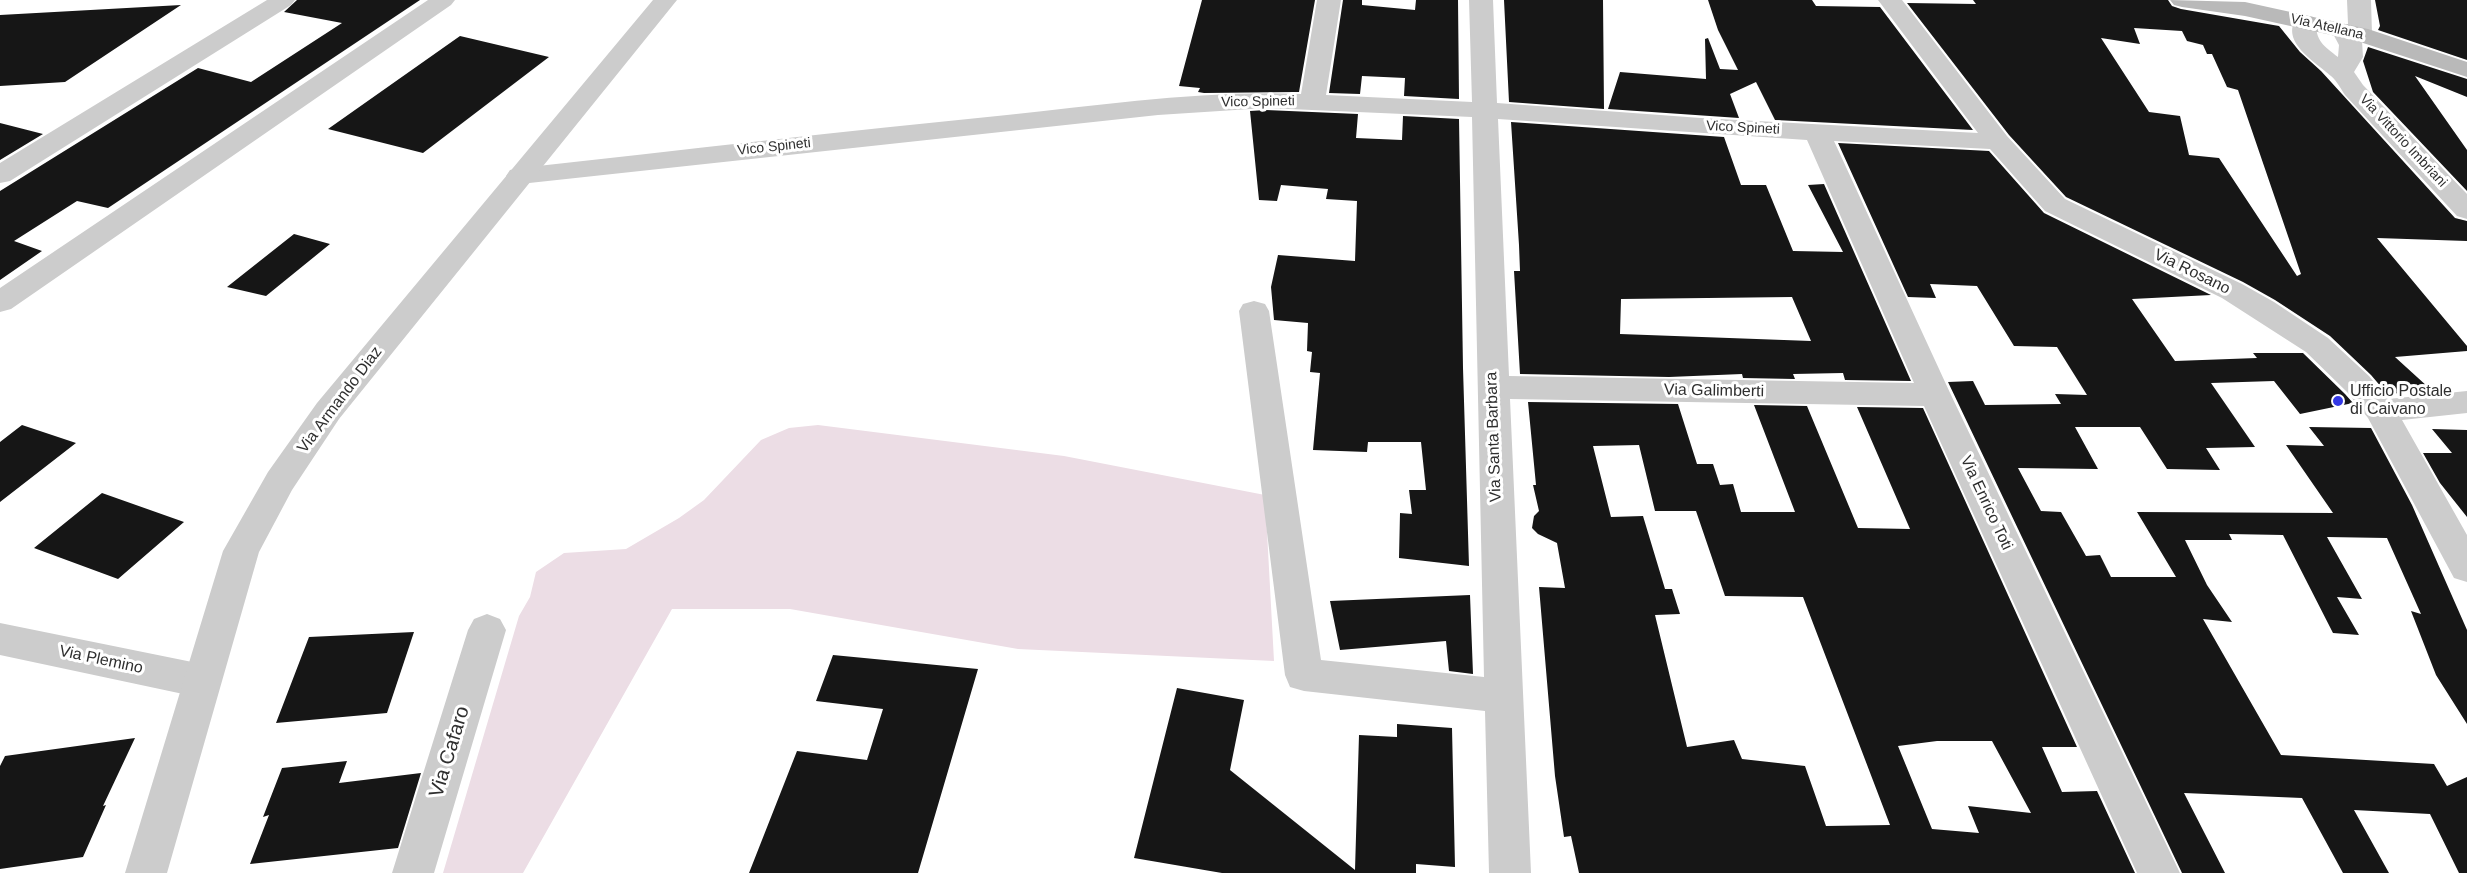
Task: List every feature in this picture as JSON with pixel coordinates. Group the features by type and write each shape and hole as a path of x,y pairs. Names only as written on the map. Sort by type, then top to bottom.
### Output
{"main road":[{"name":"Via Atellana","path":"2182,0 2245,9 2351,32 2467,70"}],"street":[{"path":"0,175 283,0"},
{"path":"0,302 443,0"},
{"name":"Via Armando Diaz","path":"146,873 241,551 280,482 328,411 665,0"},
{"path":"1312,102 1329,0"},
{"name":"Via Santa Barbara","path":"1481,0 1510,873"},
{"name":"Via Rosano","path":"1890,0 1998,141 2055,205 2232,291 2263,309 2317,345 2358,384 2380,411 2467,568"},
{"path":"2341,71 2347,66 2353,46 2349,35 2359,0"},
{"name":"Via Vittorio Imbriani","path":"2305,22 2304,37 2325,61 2341,71 2354,90 2467,210"},
{"name":"Vico Spineti","path":"520,176 1158,107 1266,100 1484,110 1817,132 1998,141"},
{"name":"Via Enrico Toti","path":"1817,132 1935,394 2159,873"},
{"path":"1254,311 1304,675 1503,696"},
{"name":"Via Galimberti","path":"1493,387 1935,394"},
{"path":"2380,411 2467,402"},
{"name":"Via Cafaro","path":"413,873 487,630"},
{"name":"Via Plemino","path":"0,639 202,681"}],"shaded area":[{"path":"818,425 1064,456 1265,495 1274,661 1018,649 790,609 672,609 523,873 443,873 519,616 530,597 536,572 564,553 626,549 679,518 704,500 761,440 789,428"}],"building":[{"path":"297,0 420,0 108,208 77,201 14,241 42,251 0,280 0,191 198,68 251,82 342,23 284,12"},
{"path":"1202,0 1315,0 1299,92 1204,93 1198,92 1200,88 1179,86"},
{"path":"1343,0 1362,0 1362,5 1415,10 1416,0 1458,0 1459,99 1404,96 1405,78 1362,76 1360,94 1329,93"},
{"path":"1504,0 1603,0 1604,109 1509,102"},
{"path":"1708,0 1812,0 1816,6 1880,7 1973,130 1775,120 1756,82 1730,94 1739,118 1608,109 1620,72 1706,79 1705,39 1708,38 1720,69 1738,70 1718,30"},
{"path":"1973,0 2168,0 2172,6 2181,9 2279,26 2300,52 2321,71 2455,218 2467,221 2467,241 2377,238 2467,346 2467,351 2395,357 2428,387 2388,395 2371,375 2330,336 2275,300 2243,282 2066,197 2009,135 1907,3 1976,4","holes":["2134,28 2182,31 2187,41 2203,45 2207,54 2212,54 2227,87 2238,90 2301,274 2297,276 2219,158 2189,155 2180,116 2149,112 2101,38 2140,44"]},
{"path":"2375,0 2467,0 2467,60 2378,30 2380,26"},
{"path":"181,5 65,82 0,86 0,15"},
{"path":"460,36 549,57 423,153 328,129"},
{"path":"2368,47 2467,79 2467,97 2415,76 2467,150 2467,191 2373,92 2363,61"},
{"path":"1250,111 1358,114 1356,138 1402,140 1403,116 1459,119 1469,566 1399,558 1400,513 1412,514 1409,490 1426,490 1421,442 1368,442 1367,452 1313,450 1320,373 1310,372 1312,352 1307,351 1308,323 1274,320 1271,287 1278,255 1355,261 1357,201 1326,199 1328,189 1281,185 1277,201 1259,200"},
{"path":"1511,122 1724,137 1741,185 1766,185 1793,251 1843,252 1808,185 1824,184 1911,381 1845,380 1843,373 1793,374 1795,379 1743,378 1742,374 1669,377 1520,374 1514,271 1520,271","holes":["1792,297 1811,341 1620,334 1621,299"]},
{"path":"0,123 43,134 0,160"},
{"path":"1838,143 1989,151 2044,213 2211,295 2132,299 2175,361 2257,358 2253,353 2303,353 2353,403 2300,414 2274,381 2211,383 2255,447 2206,448 2220,470 2167,469 2140,427 2075,427 2098,469 2018,468 2041,511 2061,512 2086,556 2100,555 2111,577 2176,577 2137,512 2333,513 2286,445 2324,446 2309,427 2371,428 2412,505 2467,630 2467,724 2436,675 2411,611 2421,614 2387,538 2327,537 2362,599 2337,597 2359,635 2333,633 2283,535 2229,534 2232,540 2185,540 2207,585 2232,622 2203,619 2281,755 2434,764 2447,786 2467,777 2467,873 2459,873 2430,814 2354,810 2389,873 2343,873 2302,798 2184,793 2225,873 2182,873 1948,382 1973,381 1985,405 2061,404 2055,394 2087,395 2057,347 2014,346 1977,286 1930,284 1936,298 1908,297"},
{"path":"294,234 330,244 266,296 227,287"},
{"path":"1528,402 1678,404 1697,464 1713,464 1720,485 1733,484 1741,512 1795,512 1754,405 1807,406 1858,528 1910,529 1857,407 1923,408 2077,747 2042,747 2062,792 2097,791 2135,873 1579,873 1571,836 1564,837 1555,776 1539,587 1565,588 1557,543 1538,534 1532,528 1534,516 1539,511 1533,485 1536,485","holes":["1639,445 1655,511 1696,511 1725,596 1803,597 1890,825 1826,826 1805,766 1742,759 1734,740 1687,747 1655,615 1680,614 1672,589 1665,589 1643,516 1611,517 1593,446","1937,741 1992,741 2031,813 1968,806 1979,833 1932,829 1898,746"]},
{"path":"22,425 76,443 0,502 0,442"},
{"path":"2432,429 2467,430 2467,517 2440,483 2423,453 2452,453"},
{"path":"102,493 184,522 118,579 34,548"},
{"path":"1470,595 1473,674 1449,671 1446,641 1340,650 1330,601"},
{"path":"414,632 387,713 276,723 309,637"},
{"path":"833,655 978,669 918,873 749,873 797,751 867,760 883,709 816,701"},
{"path":"1177,688 1244,700 1230,770 1355,870 1359,735 1397,737 1397,724 1452,728 1455,867 1416,864 1416,873 1222,873 1134,858"},
{"path":"135,738 103,806 106,805 83,857 0,869 0,766 5,756"},
{"path":"347,761 339,783 421,773 398,848 250,864 269,815 263,817 282,768"}],"place":[{"name":"Ufficio Postale di Caivano","path":"2338,401"}]}
